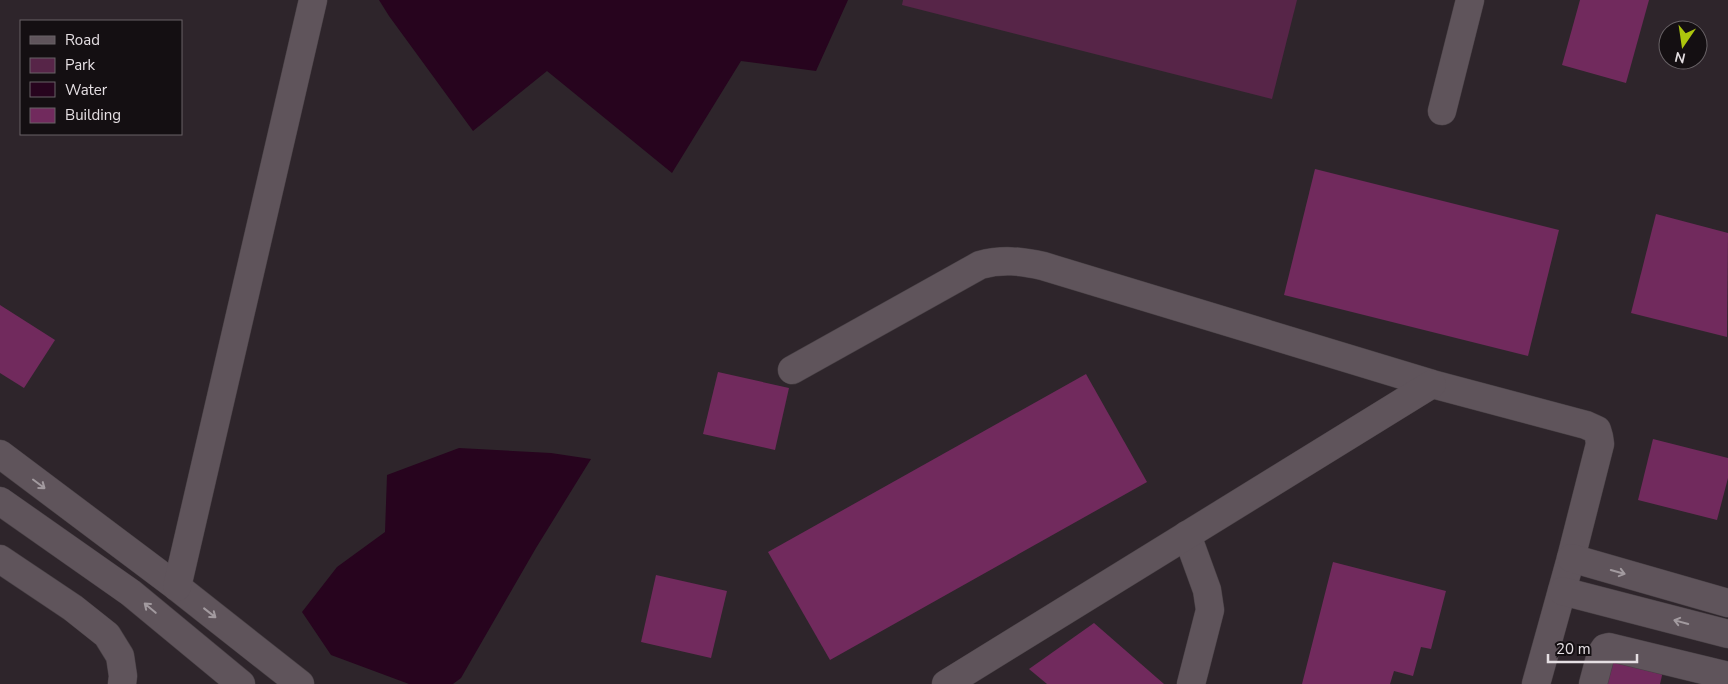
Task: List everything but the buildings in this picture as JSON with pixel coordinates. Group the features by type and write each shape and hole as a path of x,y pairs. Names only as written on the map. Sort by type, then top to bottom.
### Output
{"street":[{"path":"177,587 313,0"},
{"path":"1442,111 1470,0"},
{"path":"792,370 980,265 1004,260 1043,266 1432,384 1586,425 1597,430 1600,444 1536,684"},
{"path":"946,684 1432,384"},
{"path":"0,454 177,587 300,684"},
{"path":"0,501 131,593 241,684"},
{"path":"1187,535 1207,590 1210,610 1191,684"},
{"path":"1571,558 1728,603"},
{"path":"0,559 73,608 107,636 120,656 123,676 122,684"},
{"path":"1562,591 1728,634"},
{"path":"1593,684 1601,654 1605,648 1609,647 1728,676"}],"green space":[{"path":"903,0 1297,0 1272,99 902,5"}],"water":[{"path":"379,0 848,0 816,71 741,61 672,173 547,71 473,131"},
{"path":"459,448 551,453 591,459 536,548 461,678 453,684 409,684 331,655 302,612 337,567 385,532 387,475"}]}
